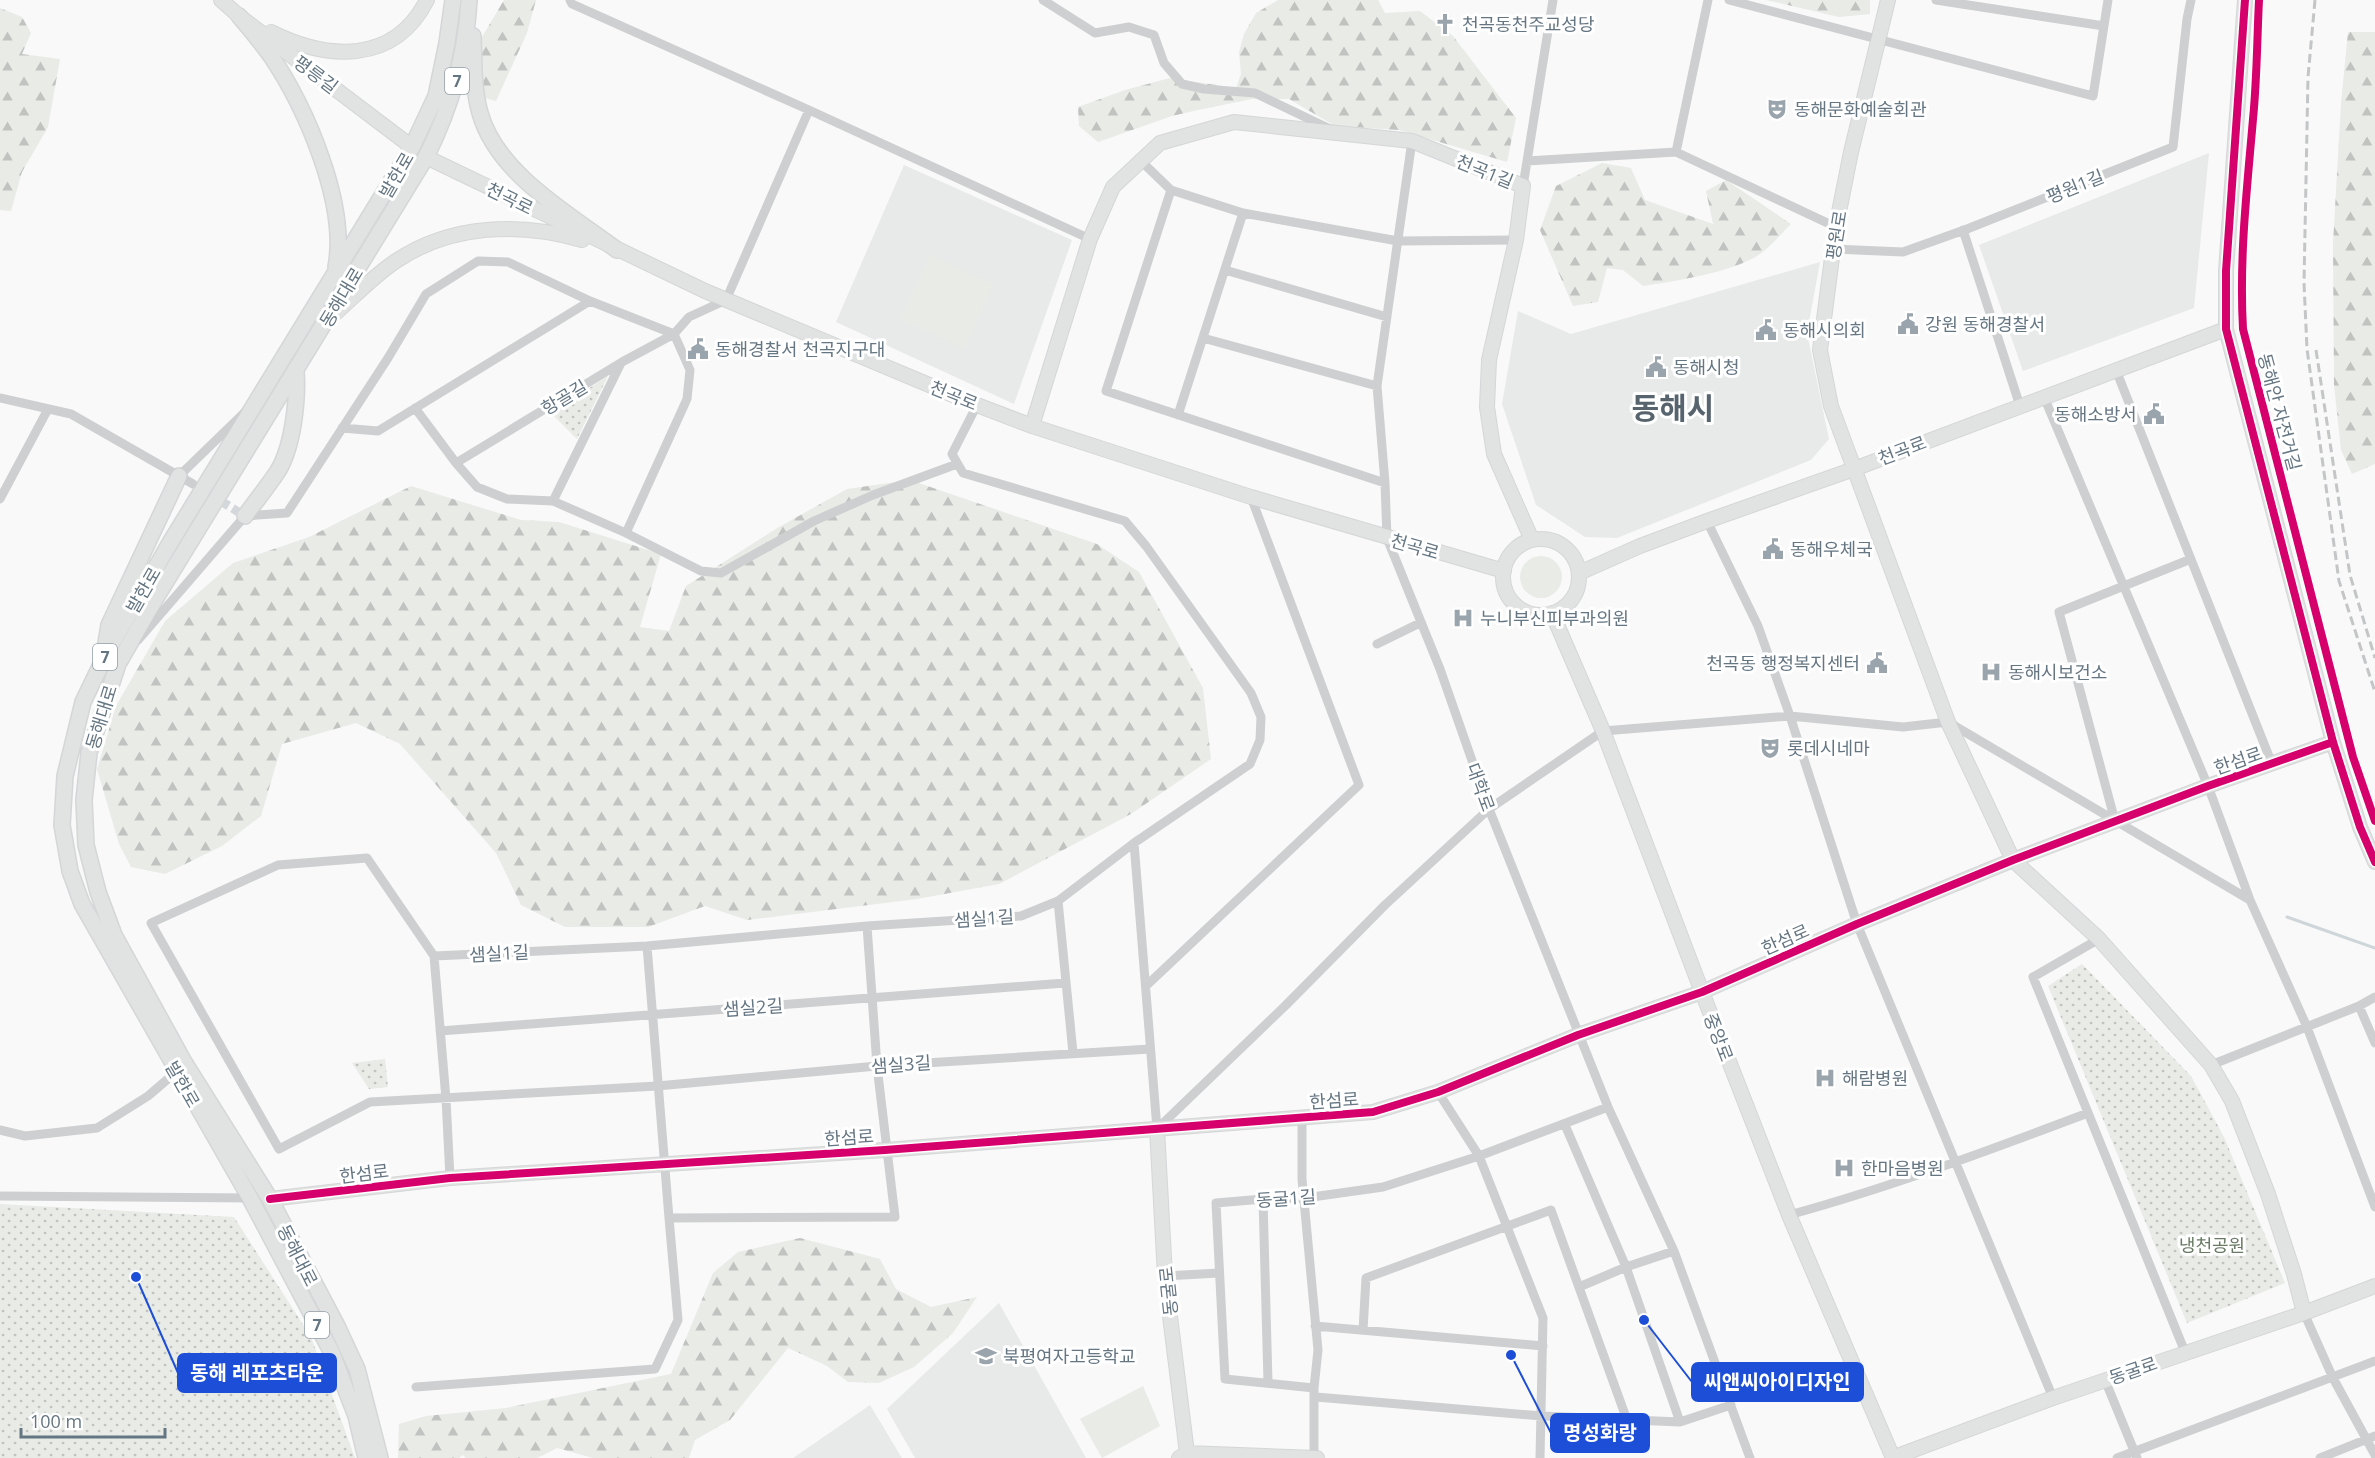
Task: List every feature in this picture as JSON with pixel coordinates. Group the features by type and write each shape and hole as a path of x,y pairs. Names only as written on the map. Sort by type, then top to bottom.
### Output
{"main road":[{"name":"발한로","path":"250,1198 82,904 69,871 63,825 65,776 83,702 110,663 170,543 412,147 436,96 453,0"},
{"path":"470,0 475,92 489,137 502,159 526,182 617,250"},
{"name":"동해대로","path":"380,1458 357,1369 337,1326 310,1280 270,1199 184,1062 114,935 98,892 86,845 84,800 89,753 110,663 163,586 426,158 453,94 462,59 470,0"},
{"path":"239,16 271,56 320,154 338,223 340,248 334,277"},
{"path":"412,147 426,158"},
{"path":"245,516 279,469 291,432 296,404 296,372"},
{"path":"110,663 109,625 186,480"},
{"path":"250,1198 270,1199"},
{"name":"동해대로","path":"250,1198 331,1351 356,1416 366,1458"}],"street":[{"name":"평릉길","path":"221,0 412,147"},
{"path":"239,16 284,39 309,48 334,53 362,51 385,44 406,28 427,0"},
{"path":"570,0 572,4 1090,239"},
{"path":"1043,0 1095,33 1129,27 1154,35 1164,63 1182,84 1204,89 1255,93 1338,133"},
{"path":"1523,186 1553,0"},
{"path":"1676,152 1708,0"},
{"path":"1729,0 2093,96 2108,0"},
{"name":"평원로","path":"1888,0 1851,152 1836,227 1820,351 1830,405 1948,722 2013,860"},
{"path":"1936,0 2104,26"},
{"name":"평원1길","path":"1833,249 1903,252 2173,147 2191,0"},
{"path":"2245,0 2226,271 2226,329 2334,742 2360,826 2375,862"},
{"path":"726,300 809,110"},
{"name":"천곡1길","path":"1141,161 1161,142 1234,122 1413,141 1523,186 1516,240 1489,360 1487,407 1494,454 1532,540"},
{"name":"대학로","path":"1413,141 1377,386 1387,538 1440,669 1489,809 1578,1035 1608,1107 1674,1251 1750,1458"},
{"path":"1527,160 1676,152 1836,227"},
{"name":"천곡로","path":"426,158 726,300 977,405 1032,426 1251,497 1504,571"},
{"path":"1032,426 1090,239 1113,187 1141,161 1171,190 1243,213 1398,241 1516,240"},
{"path":"1171,190 1106,391 1385,483"},
{"path":"1178,415 1243,213"},
{"path":"326,322 395,261 428,243 470,232 510,227 554,232 617,250"},
{"path":"1963,230 2020,406"},
{"path":"110,663 245,516 287,513 388,358 426,294 478,261 508,262 590,301 674,334 690,370 687,399 626,533"},
{"path":"1225,270 1387,317"},
{"name":"항골길","path":"456,463 622,362 674,334 689,317 726,300"},
{"path":"342,428 378,431 590,301"},
{"name":"천곡로","path":"1579,573 1640,546 1854,469 2226,329"},
{"path":"1203,338 1377,386"},
{"path":"553,501 622,362"},
{"path":"2116,370 2271,764"},
{"path":"2044,397 2208,786 2250,900 2307,1027 2375,1207"},
{"path":"0,398 71,414 186,480 258,400"},
{"path":"416,408 456,463 477,487 507,499 553,501 626,533 701,571 721,573 814,521 873,495 957,464 952,454 977,405"},
{"path":"0,499 48,409"},
{"name":"샘실1길","path":"434,956 646,946 867,926 1021,916 1058,901 1134,843 1250,764 1260,740 1261,717 1251,693 1146,546 1125,521 963,473 957,464"},
{"path":"1146,986 1359,785 1251,497"},
{"path":"1707,521 1758,626 1790,716 1857,924 2053,1398"},
{"path":"1546,539 1565,547 1576,560 1579,573 1576,593 1568,604 1552,613 1527,612 1516,605 1507,593 1503,580 1505,566 1513,551 1532,540 1546,539"},
{"path":"2115,821 2059,612 2191,559"},
{"name":"중앙로","path":"1552,613 1603,731 1790,1215 1892,1458"},
{"path":"1377,644 1420,623"},
{"path":"1157,1129 1286,1005 1385,905 1489,809 1603,731 1790,716 1904,727 1948,722 2250,900"},
{"name":"한섬로","path":"270,1199 450,1178 885,1150 1373,1112 1438,1092 1578,1035 1702,992 1857,924 2013,860 2208,786 2334,742"},
{"path":"1134,843 1157,1129"},
{"name":"샘실3길","path":"434,956 367,858 278,865 151,923 279,1149 370,1102 657,1086 877,1066 1150,1049"},
{"path":"2013,860 2099,939 2211,1065 2232,1101 2260,1173 2294,1274 2304,1313 2333,1378 2371,1438 2375,1455"},
{"path":"1058,901 1073,1053"},
{"path":"669,1218 895,1217 885,1150 867,926"},
{"path":"2099,939 2033,977 2185,1352"},
{"path":"416,1387 655,1369 678,1320 646,946"},
{"path":"434,956 450,1178"},
{"name":"샘실2길","path":"440,1031 1065,983"},
{"path":"2211,1065 2359,1006 2375,997"},
{"path":"2359,1006 2375,1043"},
{"path":"0,1130 25,1136 97,1128 148,1096 176,1072"},
{"path":"1438,1092 1479,1156 1544,1318 1540,1458"},
{"name":"동굴1길","path":"1608,1107 1479,1156 1383,1187 1305,1198 1216,1203 1225,1379 1268,1382 1315,1392 1542,1416 1680,1422"},
{"path":"1790,1215 1867,1194 2088,1113"},
{"path":"1302,1117 1302,1179 1318,1350 1315,1392 1315,1458"},
{"path":"1565,1125 1626,1267 1680,1422 1731,1405"},
{"name":"동굴로","path":"1157,1129 1165,1276 1183,1456 1315,1458"},
{"path":"0,1196 250,1198"},
{"path":"1263,1199 1268,1382"},
{"path":"1363,1330 1366,1278 1508,1228 1551,1210 1627,1420"},
{"path":"1579,1287 1626,1267 1674,1251"},
{"path":"1165,1276 1219,1273"},
{"name":"동굴로","path":"1892,1458 2053,1398 2304,1313 2375,1286"},
{"path":"1315,1326 1543,1346"},
{"path":"2117,1458 2135,1454 2375,1361"},
{"path":"2105,1380 2135,1454"},
{"path":"2320,1458 2371,1438"}],"shaded area":[{"path":"2209,153 2194,308 2023,371 1979,245"},
{"path":"904,165 1072,240 1014,404 836,322"},
{"path":"1820,262 1807,333 1829,439 1811,460 1617,538 1585,537 1536,505 1502,404 1518,311 1571,334"},
{"name":"북평여자고등학교","path":"999,1303 1086,1458 915,1458 887,1409"},
{"path":"870,1405 902,1458 793,1458"}],"green space":[{"path":"504,0 536,0 527,33 496,101 470,94 479,42"},
{"path":"1278,0 1378,0 1385,13 1420,11 1453,36 1516,118 1507,162 1399,130 1335,126 1289,99 1252,99 1198,110 1172,116 1098,142 1079,126 1078,107 1125,90 1170,78 1236,88 1241,74 1239,52 1244,34 1256,13"},
{"path":"1766,0 1870,0 1870,14 1839,17"},
{"path":"0,8 22,17 31,33 22,54 60,59 48,127 22,172 11,211 0,210"},
{"path":"2348,32 2375,32 2375,464 2352,474 2341,450 2334,385 2333,243 2341,103"},
{"path":"1602,163 1631,168 1645,200 1713,224 1706,191 1726,180 1791,224 1768,248 1753,258 1739,265 1706,275 1643,286 1623,270 1607,268 1598,302 1573,306 1540,230 1556,186"},
{"path":"930,255 994,284 964,349 900,319"},
{"path":"608,376 577,439 551,413"},
{"path":"910,480 1097,544 1139,572 1203,688 1211,759 1131,814 999,884 917,899 747,920 705,906 648,927 565,927 521,905 496,853 400,744 356,723 282,744 261,816 222,846 165,874 131,867 119,844 97,769 116,706 165,621 233,563 309,537 411,486 521,520 559,522 661,554 640,627 669,631 686,586 779,527 847,489"},
{"path":"1541,556 1556,562 1562,577 1556,592 1541,598 1526,592 1520,577 1526,562"},
{"name":"냉천공원","path":"2082,964 2191,1076 2224,1137 2285,1283 2187,1323 2048,986"},
{"path":"385,1059 388,1087 369,1089 352,1063"},
{"path":"0,1204 234,1217 311,1337 355,1458 0,1458"},
{"path":"800,1238 880,1259 896,1289 931,1307 977,1297 953,1333 914,1367 879,1383 848,1382 827,1366 788,1348 730,1420 695,1440 689,1458 593,1458 557,1448 537,1458 466,1458 463,1455 459,1458 398,1458 399,1424 426,1416 506,1408 671,1374 713,1273 738,1252"},
{"path":"1143,1386 1160,1426 1102,1458 1080,1419"}],"waterway":[{"path":"2287,917 2375,948"}],"tunnel":[{"path":"198,487 245,516"}],"railway":[{"path":"2315,0 2308,77 2304,283 2307,349 2339,581 2375,692"},
{"path":"2316,350 2350,575 2375,658"}],"cycle path":[{"path":"2245,0 2226,271 2226,329 2333,742 2360,827 2375,862"},
{"name":"동해안 자전거길","path":"2259,0 2243,250 2243,329 2353,757 2375,821"},
{"path":"270,1199 450,1178 885,1150 1373,1112 1438,1092 1578,1035 1702,992 1857,924 2013,860 2208,786 2333,742"}],"place":[{"name":"천곡동천주교성당","path":"1445,24"},
{"name":"동해문화예술회관","path":"1777,109"},
{"name":"강원 동해경찰서","path":"1908,324"},
{"name":"동해시의회","path":"1766,330"},
{"name":"동해경찰서 천곡지구대","path":"698,349"},
{"name":"동해시청","path":"1656,367"},
{"name":"동해소방서","path":"2154,414"},
{"name":"동해우체국","path":"1773,549"},
{"name":"누니부신피부과의원","path":"1463,618"},
{"name":"천곡동 행정복지센터","path":"1877,663"},
{"name":"동해시보건소","path":"1991,672"},
{"name":"롯데시네마","path":"1770,748"},
{"name":"해람병원","path":"1825,1078"},
{"name":"한마음병원","path":"1844,1168"},
{"name":"동해 레포츠타운","path":"136,1277"},
{"name":"씨앤씨아이디자인","path":"1644,1320"},
{"name":"명성화랑","path":"1511,1355"},
{"name":"북평여자고등학교","path":"986,1356"}],"district":[{"name":"동해시","path":"1673,407"}]}
